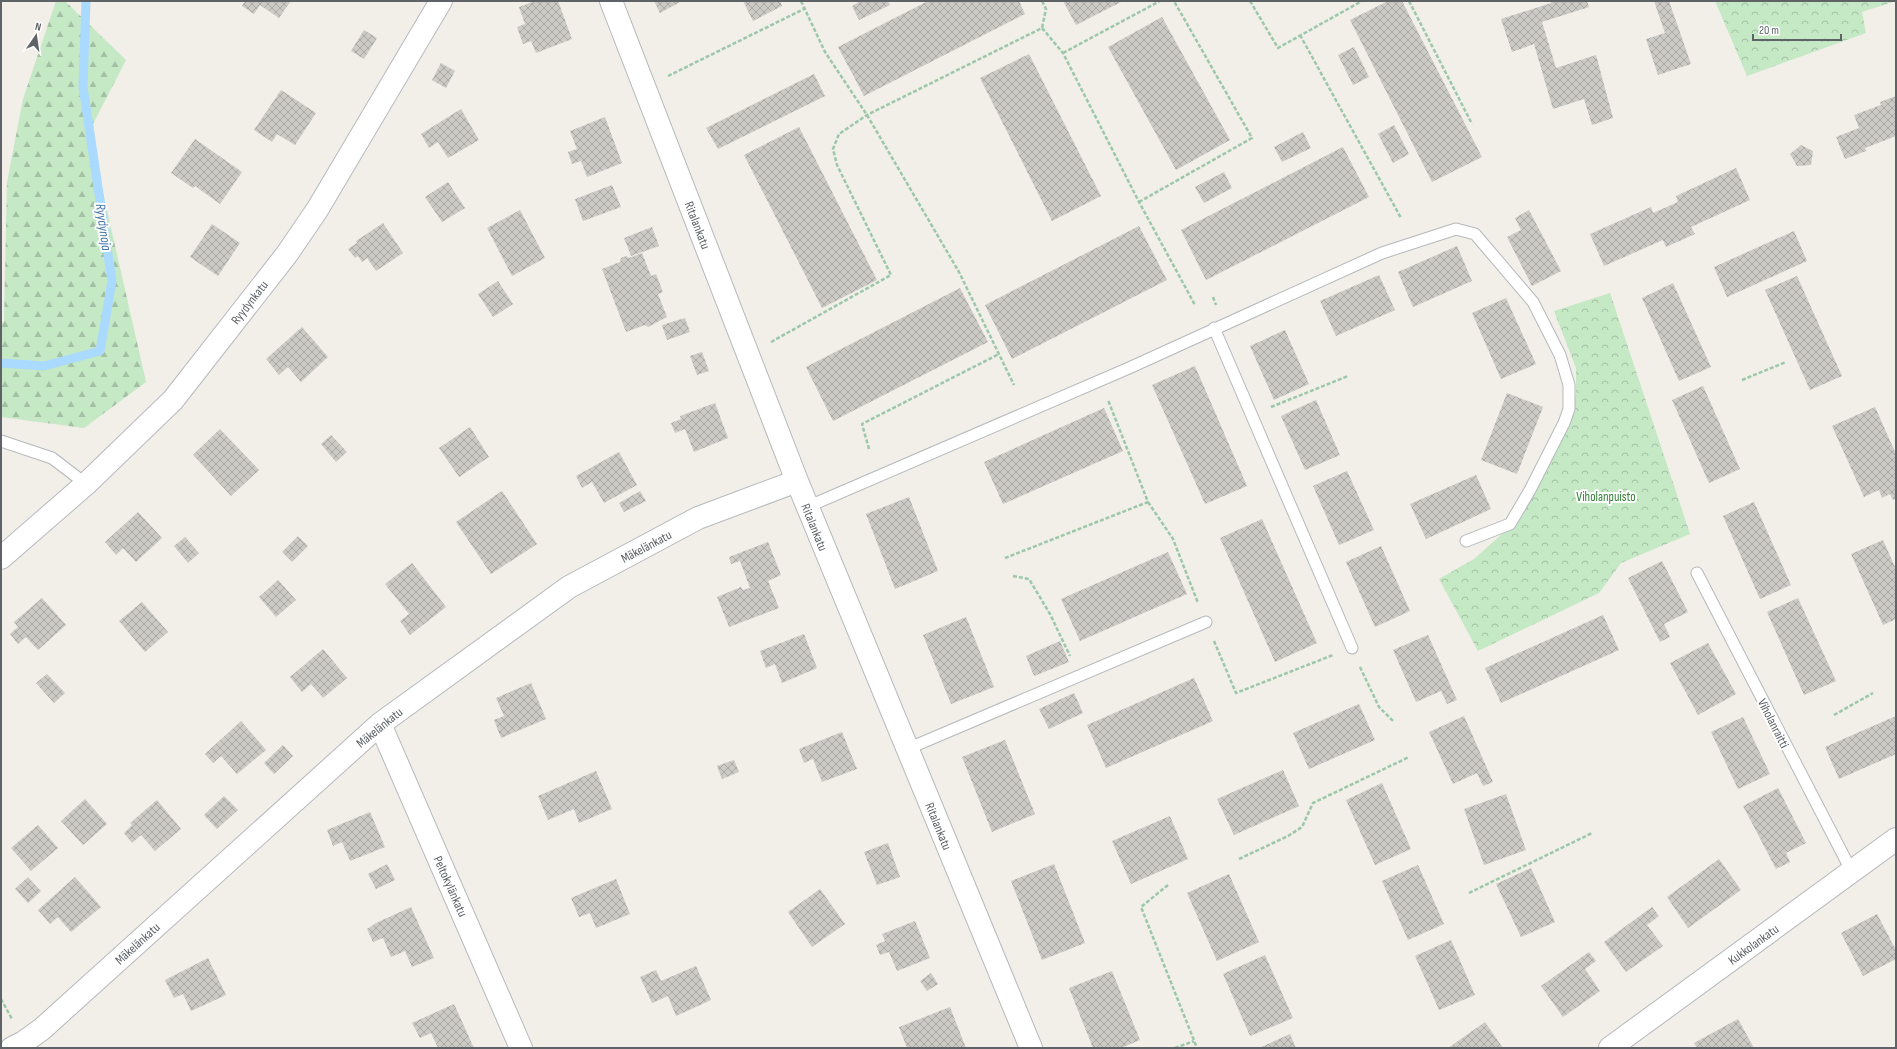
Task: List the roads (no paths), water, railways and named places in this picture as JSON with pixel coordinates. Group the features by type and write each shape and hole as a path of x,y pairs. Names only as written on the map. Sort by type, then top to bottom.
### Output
{"street":[{"name":"Ryydynkatu","path":"1,558 86,484 173,400 287,254 317,210 441,1"},
{"name":"Ritalankatu","path":"610,1 645,87 807,507 1030,1048"},
{"name":"Mäkelänkatu","path":"12,1048 42,1029 380,724 569,587 698,518 797,481"},
{"name":"Peltokylänkatu","path":"380,724 521,1048"},
{"name":"Kukkolankatu","path":"1610,1048 1633,1041 1896,839"}],"lane":[{"path":"807,507 1100,380 1382,253 1456,229 1475,234 1533,302 1560,355 1569,385 1568,409 1564,423 1530,490 1510,524 1466,541"},
{"path":"1214,328 1352,648"},
{"path":"1,441 52,458 86,484"},
{"name":"Viholanraitti","path":"1697,573 1852,872"},
{"path":"907,749 1206,622"}],"waterway":[{"name":"Ryydynoja","path":"1,363 44,366 100,351 112,281 83,87 86,1"}],"park label":[{"name":"Viholanpuisto","path":"1606,496"}]}
